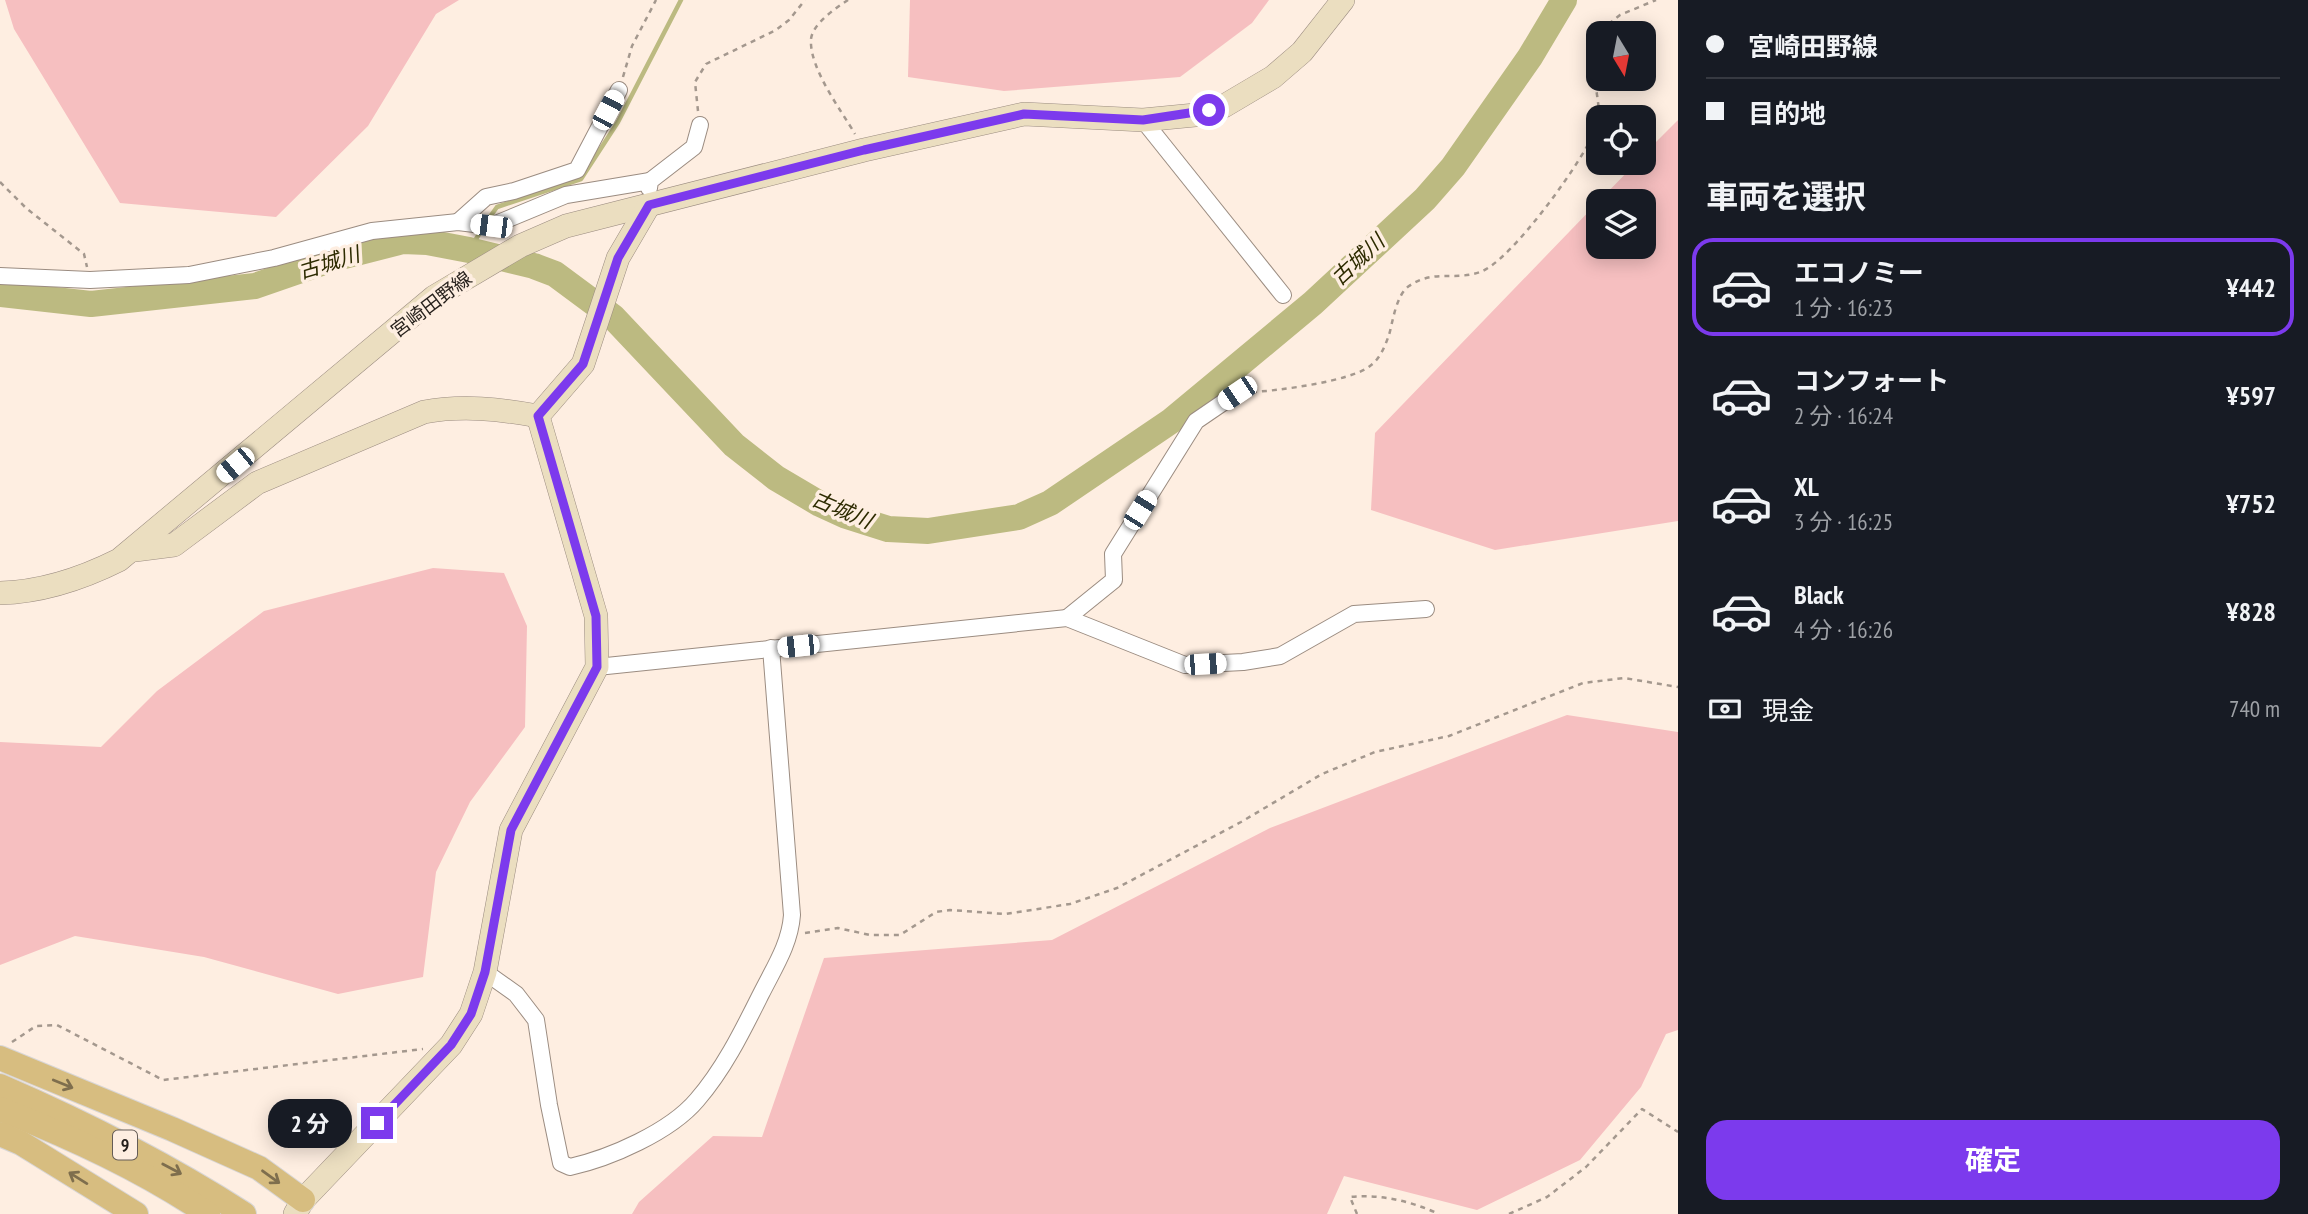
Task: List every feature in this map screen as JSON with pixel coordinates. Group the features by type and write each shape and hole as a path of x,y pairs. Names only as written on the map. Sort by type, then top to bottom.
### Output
{"main road":[{"path":"2,1053 259,1168 299,1207"},
{"name":"9","path":"0,1086 64,1114 180,1173 244,1214"},
{"name":"9","path":"0,1109 76,1140 173,1190 208,1214"},
{"path":"0,1134 21,1143 136,1214"}],"street":[{"name":"宮崎田野線","path":"0,593 37,591 76,579 135,550 434,297 520,246 566,226 864,150 1024,114 1143,120 1195,115 1224,106 1273,76 1302,52 1343,0"},
{"path":"458,222 486,197 514,191 577,170 619,90"},
{"path":"1143,120 1283,295"},
{"path":"0,276 90,280 188,275 274,258 372,231 458,222 491,226 566,195 650,181 694,146 700,124"},
{"path":"538,416 583,364 618,258 649,205 650,181"},
{"path":"1067,618 1114,580 1112,554 1196,421 1237,393"},
{"path":"135,550 174,545 257,483 424,412 450,407 538,416"},
{"path":"299,1207 451,1045 471,1014 485,972 511,830 597,667 596,616 538,416"},
{"path":"597,667 1067,618 1185,665 1243,662 1280,656 1354,614 1426,610"},
{"path":"485,972 516,994 536,1020 561,1163 570,1167 589,1163 633,1144 665,1127 696,1102 748,1021 791,935 792,915 771,648"}],"path":[{"path":"619,90 632,46 656,0"},
{"path":"700,124 695,82 706,64 776,30 805,0"},
{"path":"848,0 820,24 811,37 815,63 864,150"},
{"path":"1598,105 1592,58 1596,34 1620,15 1656,0"},
{"path":"1237,393 1284,391 1358,375 1373,365 1385,347 1405,289 1423,277 1479,273 1499,262 1562,185 1586,148"},
{"path":"0,182 26,208 84,254 90,280"},
{"path":"791,935 838,928 870,935 900,935 936,912 950,910 1005,914 1070,904 1117,888 1241,822 1321,774 1375,752 1449,736 1583,683 1624,678 1678,687"},
{"path":"2,1053 36,1026 57,1025 163,1080 451,1045"},
{"path":"1509,1214 1547,1197 1586,1167 1642,1109 1678,1132"},
{"path":"1357,1214 1350,1197 1370,1195 1413,1202 1439,1214"}],"shaded area":[{"path":"5,0 459,0 436,14 368,126 276,217 120,203 14,29"},
{"path":"910,0 1269,0 1252,23 1180,77 1004,91 908,77"},
{"path":"1678,120 1678,521 1495,550 1371,510 1375,433 1586,214 1586,259 1656,259 1656,189 1611,189 1624,175 1656,175 1656,142"},
{"path":"433,568 504,573 527,626 525,727 470,802 436,872 423,977 338,994 204,957 75,936 0,965 0,742 101,747 157,691 264,611"},
{"path":"1567,715 1678,732 1678,1030 1666,1034 1641,1087 1580,1160 1477,1210 1344,1176 1327,1214 632,1214 639,1202 713,1136 762,1137 824,958 1052,940 1270,828"}],"waterway":[{"path":"487,221 497,207 581,179 618,122 681,0"},
{"name":"古城川","path":"0,294 91,304 255,286 333,259 403,241 427,242 469,250 555,274 613,317 734,445 776,478 820,504 888,529 928,531 1019,517 1050,503 1171,421 1313,303 1425,199 1453,167 1530,57 1564,0"},
{"path":"469,250 483,228"}],"route":[{"path":"377,1123 451,1045 471,1014 485,972 511,830 597,667 596,616 538,416 583,364 618,258 649,205 864,150 1024,114 1143,120 1195,115 1209,110"}]}
